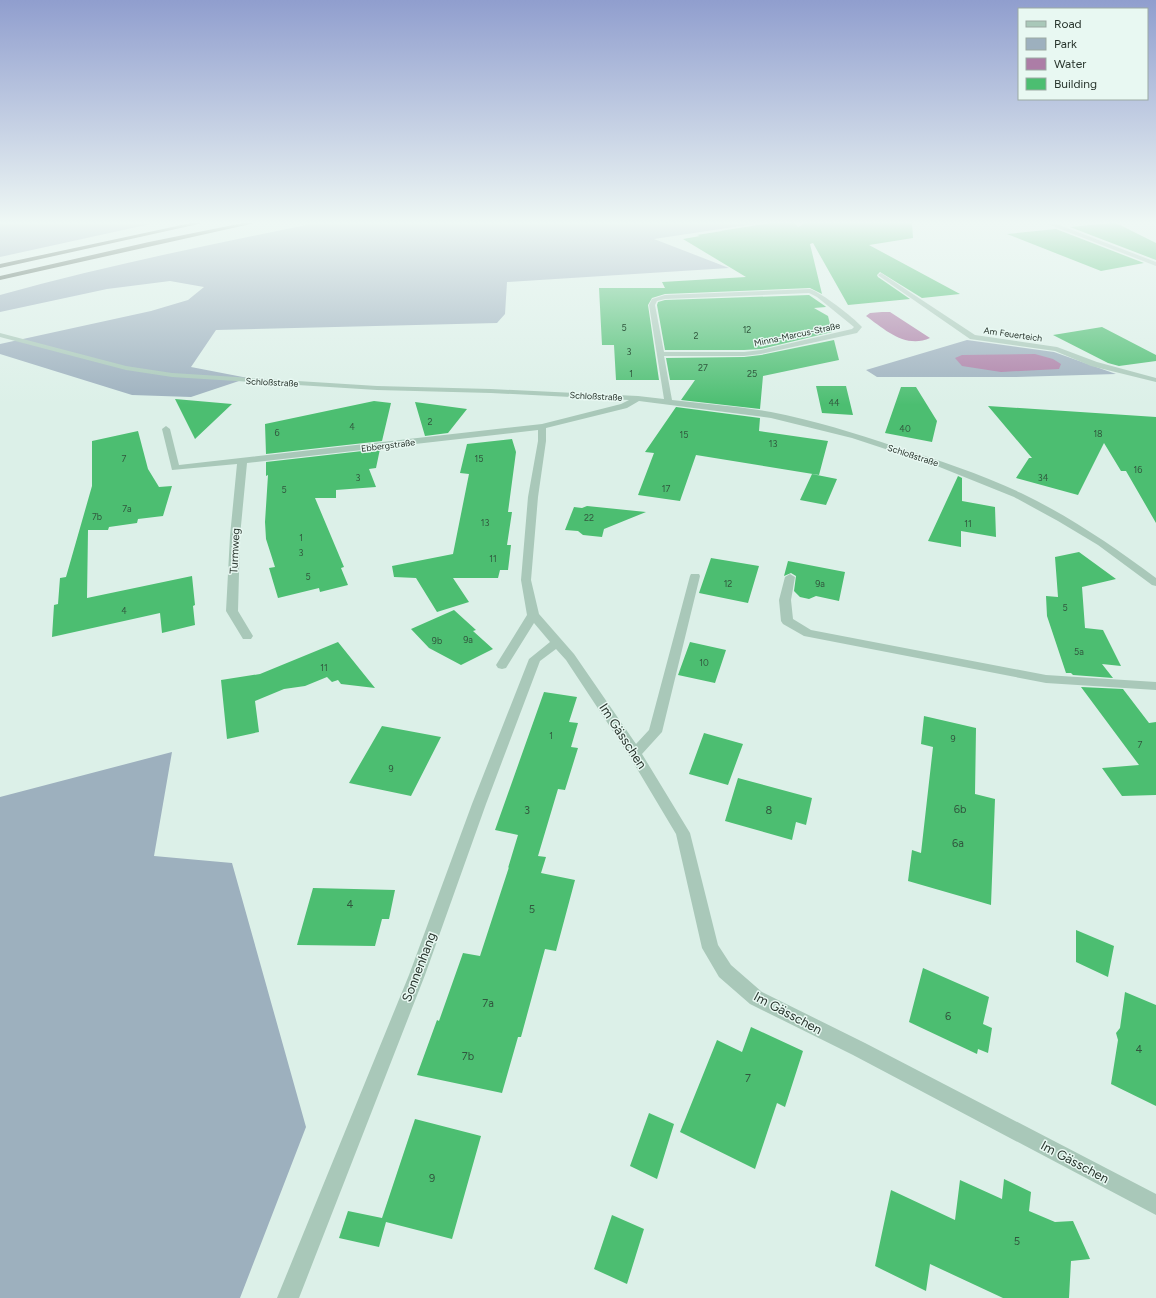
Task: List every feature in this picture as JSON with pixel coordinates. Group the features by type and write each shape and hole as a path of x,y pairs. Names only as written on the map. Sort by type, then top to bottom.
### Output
{"street":[{"name":"Am Feuerteich","path":"894,284 972,337 1057,349 1094,364 1156,380"},
{"name":"Minna-Marcus-Straße","path":"659,354 744,354 761,352 854,331 858,327 854,322 810,291 666,298 654,300 652,305 659,354 668,401"},
{"name":"Schloßstraße","path":"0,336 126,368 172,375 377,388 522,392 638,398 771,415 854,436 940,464 1010,492 1062,519 1102,544 1156,583"},
{"name":"Ebbergstraße","path":"166,429 175,468 242,462 542,427 624,406 638,398"},
{"name":"Im Gässchen","path":"542,427 542,441 533,497 526,580 533,615 570,657 636,753 684,833 710,948 725,971 756,998 859,1049 1156,1205"},
{"name":"Turmweg","path":"242,462 235,536 232,611 247,636"},
{"path":"636,753 655,732 670,666 687,612 695,576"},
{"path":"790,577 785,600 787,621 808,633 1046,679 1156,686"},
{"path":"502,665 533,615"},
{"name":"Sonnenhang","path":"288,1298 417,975 482,797 535,659 557,643"}],"green space":[{"path":"43,284 150,284 107,289 0,312 0,295"},
{"path":"185,284 507,284 505,314 497,323 216,330 191,367 248,378 191,397 132,395 0,354 0,344 151,311 188,300 204,287"},
{"path":"967,340 1054,352 1116,374 1015,377 877,377 866,370"},
{"path":"172,752 154,856 232,863 306,1127 240,1298 0,1298 0,797"}],"water":[{"path":"890,312 930,338 921,341 904,340 888,332 866,316 870,313"},
{"path":"1035,354 1053,359 1061,364 1059,369 1001,372 962,366 955,358 962,355"}],"building":[{"path":"663,284 819,284 822,294 810,288 665,294 652,298 648,305 659,380 616,380 614,345 602,345 599,288 665,288"},
{"path":"836,284 888,284 910,299 848,305"},
{"path":"899,284 941,284 960,294 922,298"},
{"path":"809,295 826,307 814,308 828,316 832,332 761,349 665,350 657,305 658,302 665,300"},
{"path":"1102,327 1156,355 1156,361 1119,366 1108,363 1053,335"},
{"path":"834,340 839,360 763,376 760,409 681,400 695,380 670,380 666,358 744,357"},
{"path":"816,386 846,386 853,415 822,413"},
{"path":"901,387 916,387 937,421 932,442 885,433"},
{"path":"175,399 232,404 195,439"},
{"path":"374,401 391,403 382,441 266,454 265,424"},
{"path":"415,402 467,409 448,433 425,436"},
{"path":"988,406 1156,417 1156,523 1126,471 1121,471 1104,443 1078,495 1016,478 1029,458 1032,458"},
{"path":"676,407 760,418 759,431 828,441 819,475 696,455 680,501 638,495 654,453 645,452"},
{"path":"138,431 148,469 159,487 172,486 163,516 138,519 137,523 109,527 108,530 88,530 87,598 192,576 195,605 193,606 195,625 162,633 160,613 52,637 54,605 58,604 60,578 66,577 92,486 92,441"},
{"path":"512,439 516,452 508,512 512,512 507,545 511,545 508,570 500,570 498,578 453,578 469,602 437,612 416,578 394,577 392,566 453,554 469,474 460,473 467,444"},
{"path":"380,449 376,468 369,469 376,487 336,490 336,498 315,498 344,567 341,568 348,585 320,592 319,588 278,598 269,568 275,567 266,539 265,522 268,475 266,476 266,462"},
{"path":"812,474 837,479 826,505 800,500"},
{"path":"958,476 962,478 962,501 995,507 996,537 961,531 961,547 928,541"},
{"path":"587,506 646,512 604,529 602,537 583,535 578,531 565,530 574,507 582,508"},
{"path":"1079,552 1116,579 1082,587 1085,628 1103,630 1121,666 1102,664 1113,678 1073,675 1071,673 1066,673 1047,616 1046,596 1058,597 1055,557"},
{"path":"711,558 759,566 748,603 699,593"},
{"path":"788,561 845,572 839,601 816,596 809,599 800,597 794,591 796,576 791,573 784,576"},
{"path":"454,610 476,630 473,631 493,649 461,665 429,648 411,629"},
{"path":"338,642 375,688 341,684 338,680 332,682 327,677 305,686 284,689 255,701 259,732 227,739 221,680 260,674"},
{"path":"690,642 726,650 715,683 678,675"},
{"path":"1081,687 1123,689 1149,723 1156,722 1156,795 1122,796 1102,768 1139,765"},
{"path":"544,692 577,697 569,722 578,723 571,747 578,748 565,790 558,789 538,856 546,857 541,873 575,880 556,951 545,949 521,1037 518,1037 502,1093 417,1075 437,1020 439,1021 463,953 480,956 518,835 495,830"},
{"path":"924,716 976,728 975,794 995,799 991,905 908,881 912,850 921,853 933,747 921,744"},
{"path":"382,726 441,737 411,796 349,783"},
{"path":"704,733 743,744 728,785 689,774"},
{"path":"738,778 812,798 806,825 796,822 792,840 725,821"},
{"path":"313,888 395,890 389,919 382,919 375,946 297,945"},
{"path":"1076,930 1114,946 1108,977 1076,962"},
{"path":"923,968 989,997 983,1024 992,1028 988,1053 978,1049 977,1054 909,1022"},
{"path":"1125,992 1156,1005 1156,1106 1111,1084 1118,1040 1116,1033 1120,1028"},
{"path":"751,1027 803,1051 785,1107 777,1103 755,1169 680,1132 717,1040 742,1052"},
{"path":"649,1113 674,1124 657,1179 630,1166"},
{"path":"415,1119 481,1136 452,1239 386,1222 379,1247 339,1238 348,1211 382,1218"},
{"path":"1004,1179 1031,1192 1029,1211 1055,1222 1073,1221 1090,1259 1071,1261 1069,1298 1003,1298 930,1264 926,1291 875,1266 891,1190 955,1220 960,1180 1002,1199"},
{"path":"612,1215 644,1229 627,1284 594,1269"}]}
